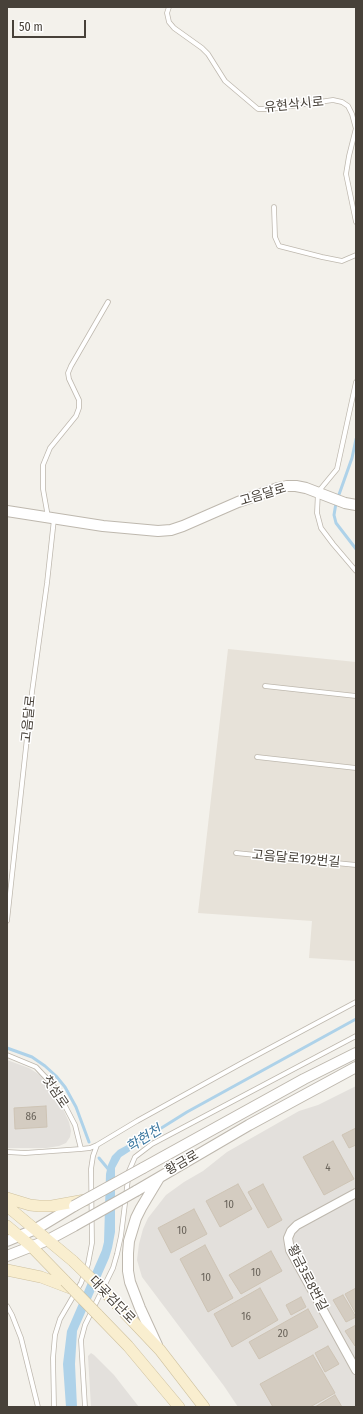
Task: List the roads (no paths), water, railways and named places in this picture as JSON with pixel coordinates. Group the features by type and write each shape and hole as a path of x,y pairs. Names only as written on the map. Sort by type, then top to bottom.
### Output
{"main road":[{"path":"7,1198 30,1205 39,1206 71,1205 88,1199"},
{"name":"대곶검단로","path":"7,1206 73,1261 105,1292 160,1350 204,1407"},
{"name":"대곶검단로","path":"7,1226 31,1246 62,1282 74,1290 128,1346 179,1407"},
{"path":"7,1270 62,1282"}],"street":[{"name":"고음달로","path":"7,511 103,526 158,531 171,530 183,526 238,502 278,488 296,486 322,493 345,503 356,505"},
{"name":"황금로","path":"88,1199 304,1079 356,1053"},
{"name":"황금로","path":"7,1256 48,1240 74,1226 249,1125 356,1067"},
{"path":"159,1176 136,1218 129,1241 128,1271 132,1289 160,1350"},
{"name":"황금3로8번길","path":"356,1193 297,1225 291,1231 288,1238 290,1250 356,1370"},
{"path":"7,1241 36,1229 71,1205"}],"lane":[{"name":"유현삭시로","path":"169,7 167,13 169,22 174,28 202,48 208,54 225,81 258,109 271,109 333,100 342,102 348,106 356,129"},
{"path":"356,129 348,156 346,174 356,222"},
{"path":"274,207 275,237 279,246 322,257 342,260 356,255"},
{"name":"고음달로","path":"7,921 32,692 47,583 51,518 43,488 43,465 50,448 76,416 79,408 79,400 68,379 68,373 108,302"},
{"path":"356,382 337,469 322,493 317,513 321,528 356,571"},
{"path":"265,686 356,696"},
{"path":"257,757 356,768"},
{"name":"고음달로192번길","path":"236,853 356,865"},
{"path":"7,1152 25,1153 81,1149 90,1148 97,1145 242,1062 356,1002"},
{"path":"85,1407 81,1340 85,1325 113,1268 118,1254 129,1170 135,1157 152,1144 356,1036"},
{"name":"첫섬로","path":"7,1055 36,1067 53,1085 75,1124 81,1149"},
{"path":"54,1407 53,1352 55,1335 60,1319 81,1283 88,1264 92,1243 91,1169 97,1145"},
{"path":"7,1306 21,1338 38,1407"}],"water":[{"path":"129,1144 138,1146 121,1157 115,1168 115,1232 112,1248 77,1331 75,1364 77,1407 66,1407 63,1364 67,1331 102,1250 104,1242 106,1174 108,1165 112,1156 118,1150"}],"waterway":[{"name":"학현천","path":"356,439 352,458 336,503 334,515 336,523 356,549"},
{"name":"학현천","path":"131,1147 187,1112 356,1019"},
{"path":"7,1048 32,1057 56,1076 65,1087 76,1107 89,1142"},
{"path":"99,1158 109,1170"}]}
